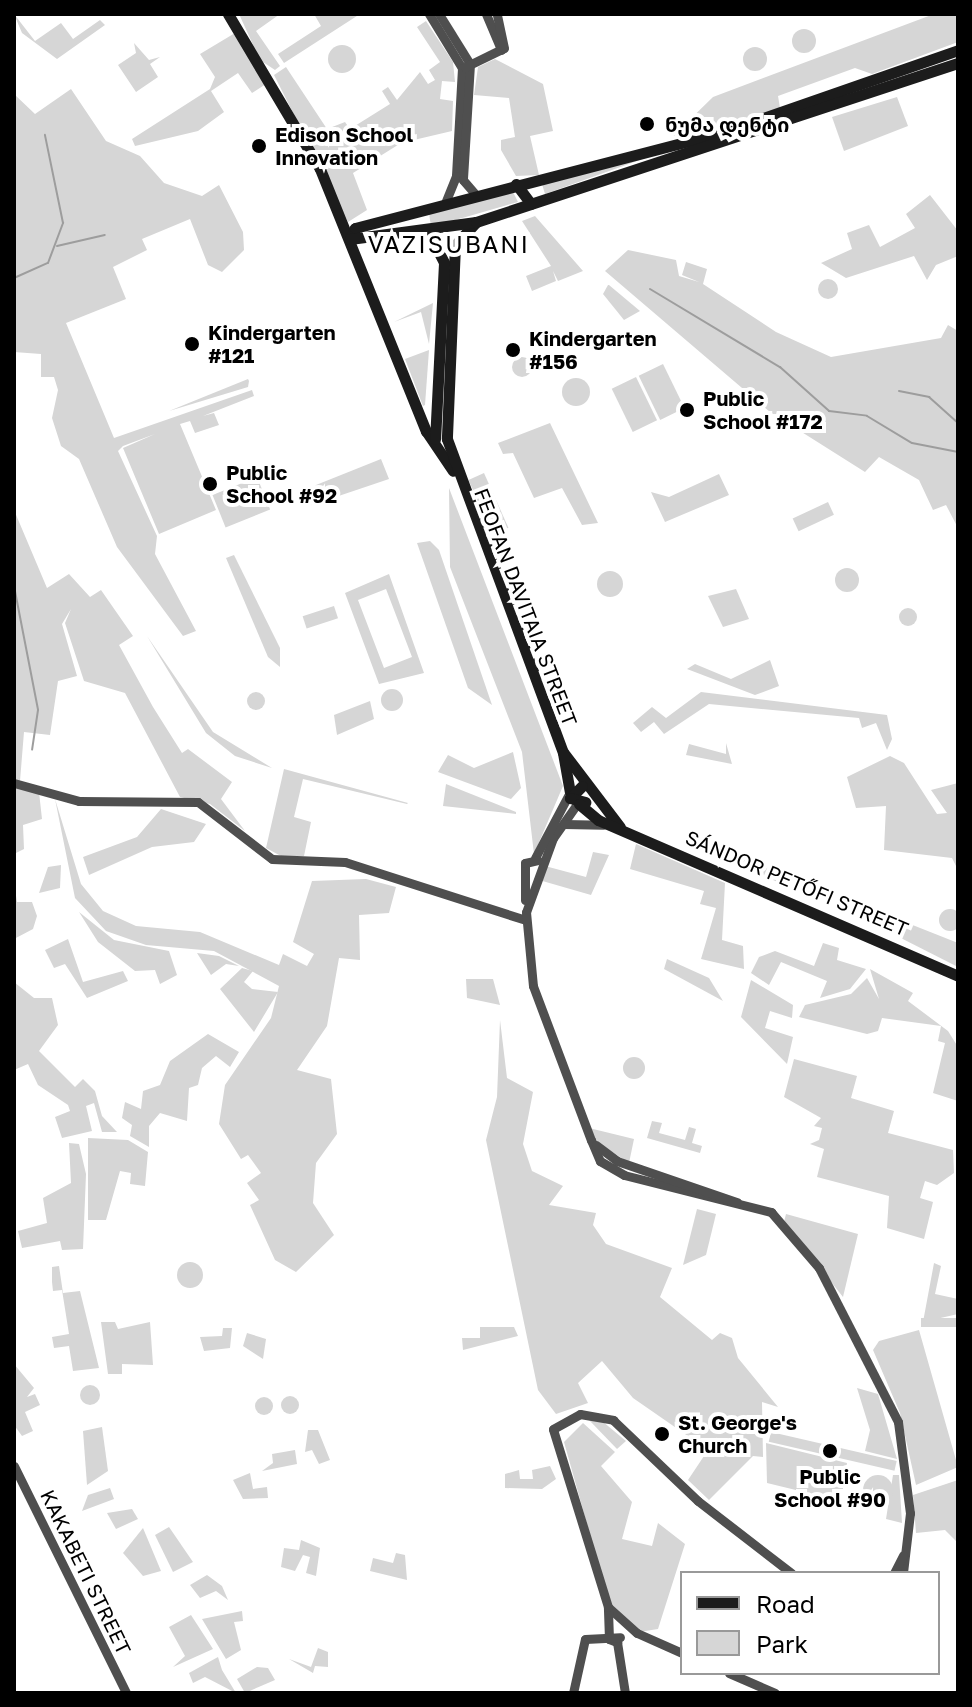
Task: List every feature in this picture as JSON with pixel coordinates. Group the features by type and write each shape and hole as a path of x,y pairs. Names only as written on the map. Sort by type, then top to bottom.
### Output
{"main road":[{"name":"FEOFAN DAVITAIA STREET","path":"228,14 320,169 455,475 563,752 574,798"},
{"path":"958,50 898,78 660,164 476,222 429,233 350,239 355,228 656,149 898,78 958,63"},
{"path":"656,149 660,164"},
{"path":"516,184 531,204"},
{"path":"400,235 394,226 405,214"},
{"path":"440,442 455,245 476,222"},
{"path":"429,233 444,252 440,442"},
{"name":"FEOFAN DAVITAIA STREET","path":"563,752 585,790"},
{"path":"574,798 585,790"},
{"path":"574,798 585,790"},
{"name":"SÁNDOR PETŐFI STREET","path":"585,790 615,826"},
{"name":"SÁNDOR PETŐFI STREET","path":"574,798 615,826 958,976"}],"street":[{"path":"429,14 466,67 456,176 445,203"},
{"path":"439,14 466,67 463,180 476,195"},
{"path":"486,14 501,50"},
{"path":"466,67 501,50 507,38 497,14"},
{"path":"14,783 79,801 198,802 272,859 345,862 526,916"},
{"path":"574,798 537,865 525,867 526,916 533,986 591,1140 617,1161 771,1212 819,1268 887,1396 903,1447 909,1536 903,1571"},
{"path":"526,916 537,865 574,798"},
{"path":"561,826 615,826"},
{"path":"625,1693 619,1633 608,1607 553,1429 589,1411 607,1415 789,1571"},
{"name":"KAKABETI STREET","path":"14,1466 126,1693"},
{"path":"895,1571 909,1536"},
{"path":"573,1693 585,1639 637,1633 680,1652"},
{"path":"734,1675 775,1693"}],"green space":[{"path":"14,14 35,41 61,23 73,39 100,20 105,25 57,59 22,33"},
{"path":"239,14 280,14 256,31 280,66 275,70 260,60"},
{"path":"314,14 360,14 284,63 278,54 321,26"},
{"path":"934,14 958,14 958,42 872,74 855,68 778,96 780,108 736,124 673,136 713,97"},
{"path":"426,21 453,62 455,82 442,81 440,99 453,101 452,131 401,143 353,173 367,210 348,222 274,75 286,67 327,129 345,122 350,129 390,104 382,91 388,87 397,100 420,72 428,84 435,80 429,70 440,62 417,27"},
{"path":"804,29 813,32 816,41 813,50 804,53 795,50 792,41 795,32"},
{"path":"235,33 266,84 252,93 238,73 211,91 224,112 198,131 135,146 132,139 210,89 215,77 200,54"},
{"path":"134,43 149,60 160,57 150,64 158,77 136,92 118,65 136,53"},
{"path":"342,45 352,49 356,59 352,69 342,73 332,69 328,59 332,49"},
{"path":"755,47 764,50 767,59 764,68 755,71 746,68 743,59 746,50"},
{"path":"495,59 543,84 553,131 530,136 539,175 516,176 501,150 501,140 515,137 509,98 474,95 478,67"},
{"path":"71,89 106,141 140,156 164,183 202,196 219,185 243,232 244,250 222,272 208,265 190,219 142,239 147,250 113,267 126,299 66,323 114,438 252,390 254,396 203,416 214,413 219,425 195,433 190,421 180,424 216,510 159,534 123,448 155,434 123,446 118,451 157,536 155,554 196,631 183,636 117,547 79,459 61,446 52,418 58,390 54,377 41,377 41,354 14,352 14,94 35,114"},
{"path":"897,97 908,126 844,151 832,117"},
{"path":"651,156 545,194 542,184"},
{"path":"513,192 518,202 431,227 429,213"},
{"path":"930,195 958,231 958,256 936,265 927,280 914,256 846,278 821,263 852,249 847,233 869,225 880,247 915,228 906,214"},
{"path":"535,216 583,271 558,281 553,271 556,281 532,291 526,276 551,266 522,221"},
{"path":"628,250 676,260 679,276 699,282 682,275 686,262 707,269 703,284 776,332 831,357 941,338 948,325 958,331 958,528 946,505 933,510 919,480 879,457 865,472 770,412 605,271"},
{"path":"824,279 832,279 838,289 832,299 824,299 818,293 818,285"},
{"path":"608,285 640,311 624,320 603,294"},
{"path":"433,303 429,344 421,312 394,322"},
{"path":"429,350 425,405 423,406 405,359"},
{"path":"522,357 529,360 532,367 529,374 522,377 515,374 512,367 515,360"},
{"path":"663,364 684,408 660,420 639,376"},
{"path":"636,377 657,420 633,432 612,389"},
{"path":"576,378 586,382 590,392 586,402 576,406 566,402 562,392 566,382"},
{"path":"248,379 248,387 169,411"},
{"path":"550,423 598,523 582,525 562,488 534,498 513,453 503,454 498,443"},
{"path":"381,459 389,479 309,506 302,501 301,491"},
{"path":"484,473 508,528 493,535 468,480"},
{"path":"719,474 729,495 665,522 651,492 669,497"},
{"path":"257,477 270,509 226,527 212,495"},
{"path":"449,488 563,786 534,854 522,752 450,567"},
{"path":"828,502 834,515 799,531 793,518"},
{"path":"14,510 47,588 69,574 90,597 101,590 133,636 119,645 153,707 182,753 188,749 232,782 221,799 245,831 210,804 180,797 125,693 84,681 65,623 71,609 62,624 77,676 58,681 50,735 24,732 20,781 14,780"},
{"path":"430,541 439,550 492,705 468,688 417,543"},
{"path":"234,555 280,648 280,667 268,657 226,558"},
{"path":"847,568 858,575 859,580 852,591 847,592 836,585 835,580 842,569"},
{"path":"610,571 619,575 623,584 619,593 610,597 601,593 597,584 601,575"},
{"path":"389,574 424,673 379,684 345,593","holes":["386,589 412,657 384,668 358,600"]},
{"path":"736,589 749,619 723,627 708,596"},
{"path":"334,606 338,618 307,629 303,616"},
{"path":"904,608 912,608 917,617 915,624 904,626 899,621 899,613"},
{"path":"147,636 213,732 272,768 235,756 206,733"},
{"path":"770,660 779,686 755,695 687,669 695,664 731,679"},
{"path":"392,689 400,692 403,700 400,708 392,711 384,708 381,700 384,692"},
{"path":"256,692 265,701 256,710 247,701"},
{"path":"701,692 887,715 892,739 887,750 876,723 862,728 859,718 709,704 664,734 654,722 641,732 633,723 652,707 666,718"},
{"path":"370,701 374,719 337,735 334,715"},
{"path":"726,743 732,764 686,755 689,744 726,754"},
{"path":"513,752 521,788 511,799 438,772 448,755 474,768"},
{"path":"890,756 904,763 937,814 947,813 931,790 958,783 958,870 952,858 884,850 886,806 856,808 847,777"},
{"path":"284,769 408,803 303,779 294,817 311,822 304,856 281,856 266,848"},
{"path":"446,784 516,812 516,814 443,806"},
{"path":"14,787 39,792 42,819 23,825 24,849 14,854"},
{"path":"55,799 81,884 103,911 136,926 200,932 279,965 283,954 307,966 314,954 293,942 312,881 366,879 396,887 389,913 359,915 360,960 339,958 327,1026 297,1070 331,1079 337,1134 316,1163 313,1203 334,1235 296,1272 275,1260 250,1205 259,1200 247,1183 261,1173 248,1155 241,1159 219,1124 225,1085 271,1018 279,986 214,951 146,945 106,931 75,898"},
{"path":"161,809 206,824 194,842 152,847 89,875 83,857 137,837"},
{"path":"636,844 725,883 722,940 743,946 744,969 701,959 716,908 700,904 704,891 630,869"},
{"path":"710,850 755,863 795,878 788,887"},
{"path":"593,852 609,855 591,895 539,880 545,866 586,877"},
{"path":"61,865 60,888 39,893 48,867"},
{"path":"14,883 17,902 32,902 37,916 33,929 14,939"},
{"path":"950,909 958,912 961,920 958,928 950,931 942,928 939,920 942,912"},
{"path":"79,912 114,940 169,951 177,975 160,984 155,970 135,971 98,942"},
{"path":"905,922 958,943 958,967 885,930"},
{"path":"68,939 83,982 123,971 128,981 87,998 65,964 54,968 45,950"},
{"path":"823,943 839,948 837,960 866,969 850,989 820,998 827,981 781,962 769,985 751,973 759,957 775,951 814,966"},
{"path":"197,953 219,956 239,966 226,964 211,975"},
{"path":"667,959 709,978 723,1001 664,969"},
{"path":"242,968 253,971 244,982 252,989 278,992 254,1032 220,989"},
{"path":"870,969 913,993 908,1001 948,1031 958,1047 958,1101 933,1093 945,1043 938,1041 941,1026 882,1018 878,1031 867,1034 799,1017 805,1005 851,994 867,978 879,999"},
{"path":"466,979 493,979 500,1005 467,998"},
{"path":"751,980 793,1005 792,1018 770,1011 765,1028 793,1037 787,1064 741,1017"},
{"path":"14,982 34,998 52,998 58,1025 39,1051 75,1087 83,1079 95,1091 102,1116 117,1132 102,1132 94,1103 86,1106 92,1131 62,1138 55,1117 70,1111 68,1105 38,1085 28,1064 14,1070"},
{"path":"500,1020 507,1078 533,1092 523,1144 532,1171 563,1186 549,1205 596,1213 593,1225 606,1244 672,1268 660,1297 712,1340 720,1333 732,1338 738,1358 778,1407 762,1402 763,1457 753,1456 709,1500 688,1480 708,1450 633,1398 602,1361 578,1383 588,1403 556,1414 538,1390 486,1140 497,1097"},
{"path":"208,1034 239,1052 230,1067 216,1056 202,1068 198,1085 189,1088 187,1121 160,1113 149,1126 149,1147 130,1136 132,1125 122,1118 125,1102 141,1109 143,1091 160,1085 170,1061"},
{"path":"634,1057 642,1060 645,1068 642,1076 634,1079 626,1076 623,1068 626,1060"},
{"path":"794,1059 857,1076 851,1098 894,1111 888,1133 953,1150 954,1173 937,1185 925,1181 920,1198 933,1202 924,1239 887,1228 889,1196 817,1177 824,1149 810,1144 819,1140 822,1128 814,1126 821,1118 784,1097"},
{"path":"652,1121 662,1123 659,1133 685,1140 689,1127 696,1129 692,1143 702,1146 700,1153 647,1138"},
{"path":"589,1128 634,1139 629,1163 594,1140"},
{"path":"88,1138 128,1140 148,1152 145,1186 130,1184 131,1173 120,1171 106,1220 88,1220"},
{"path":"69,1143 79,1144 86,1174 83,1249 62,1250 60,1241 22,1248 18,1231 47,1223 43,1198 71,1183"},
{"path":"697,1209 716,1214 706,1255 683,1265"},
{"path":"786,1214 858,1234 843,1297 784,1222"},
{"path":"190,1262 199,1266 203,1275 199,1284 190,1288 181,1284 177,1275 181,1266"},
{"path":"934,1263 941,1266 935,1294 958,1299 958,1314 923,1322"},
{"path":"59,1266 63,1293 80,1291 99,1368 73,1371 69,1346 54,1348 52,1337 69,1334 62,1290 53,1291 52,1267"},
{"path":"921,1318 958,1318 958,1327 921,1327"},
{"path":"101,1322 115,1322 118,1329 150,1322 153,1365 122,1364 122,1374 108,1374"},
{"path":"480,1327 514,1327 518,1336 463,1350 462,1338 480,1338"},
{"path":"223,1328 232,1328 230,1348 204,1351 200,1337 222,1336"},
{"path":"919,1330 958,1467 916,1485 900,1413 873,1350 879,1341"},
{"path":"247,1333 266,1339 263,1359 243,1346"},
{"path":"14,1364 34,1388 27,1397 35,1394 40,1405 25,1412 33,1431 22,1436 14,1425"},
{"path":"90,1385 97,1388 100,1395 97,1402 90,1405 83,1402 80,1395 83,1388"},
{"path":"857,1388 878,1394 897,1459 865,1451 870,1430"},
{"path":"286,1396 294,1396 299,1405 297,1412 286,1414 281,1409 281,1401"},
{"path":"264,1397 273,1406 264,1415 255,1406"},
{"path":"589,1420 602,1421 626,1441 617,1449"},
{"path":"583,1423 615,1452 601,1466 632,1502 622,1539 652,1546 658,1523 685,1544 658,1629 639,1632 610,1606 564,1442"},
{"path":"102,1427 108,1471 87,1485 83,1431"},
{"path":"308,1430 318,1430 330,1460 319,1464 312,1450 305,1452"},
{"path":"771,1432 897,1461 894,1471 769,1442"},
{"path":"766,1443 847,1463 841,1501 767,1483"},
{"path":"295,1450 297,1464 262,1471 273,1463 272,1454"},
{"path":"550,1466 556,1479 542,1489 505,1488 505,1474 519,1470 520,1479 533,1479 532,1470"},
{"path":"250,1473 253,1489 267,1487 268,1498 243,1499 233,1480"},
{"path":"878,1475 884,1476 892,1484 892,1496 884,1504 878,1505 872,1504 864,1496 863,1490 864,1484 872,1476"},
{"path":"893,1475 899,1475 902,1523 886,1519"},
{"path":"958,1480 958,1543 945,1530 916,1533 913,1495"},
{"path":"110,1488 114,1499 82,1511 88,1495"},
{"path":"132,1509 138,1519 116,1529 107,1513"},
{"path":"169,1527 193,1562 173,1572 155,1535"},
{"path":"143,1528 161,1571 143,1576 123,1553"},
{"path":"301,1540 320,1548 316,1576 306,1573 310,1557 303,1555 295,1571 281,1567 284,1548 299,1550"},
{"path":"396,1553 405,1555 407,1580 370,1571 373,1558 393,1563"},
{"path":"207,1575 222,1586 228,1600 216,1591 200,1598 190,1585"},
{"path":"242,1611 243,1621 234,1622 241,1650 226,1659 202,1619"},
{"path":"191,1615 213,1649 173,1667 185,1656 169,1627"},
{"path":"318,1648 328,1652 328,1667 315,1666 313,1673 289,1659 311,1667"},
{"path":"218,1657 236,1693 205,1677 193,1683 189,1673"},
{"path":"257,1667 268,1668 275,1680 245,1693 237,1679"}],"waterway":[{"path":"14,278 48,263 63,223 45,135"},
{"path":"57,246 105,235"},
{"path":"650,289 780,367 829,411 867,416 912,443 958,452"},
{"path":"899,391 929,397 958,423"},
{"path":"14,586 38,710 32,750"}],"place":[{"name":"ნუმა დენტი","path":"647,124"},
{"name":"Edison School Innovation","path":"259,146"},
{"name":"Kindergarten #121","path":"192,344"},
{"name":"Kindergarten #156","path":"513,350"},
{"name":"Public School #172","path":"687,410"},
{"name":"Public School #92","path":"210,484"},
{"name":"St. George's Church","path":"662,1434"},
{"name":"Public School #90","path":"830,1451"}],"district":[{"name":"VAZISUBANI","path":"449,244"}]}
